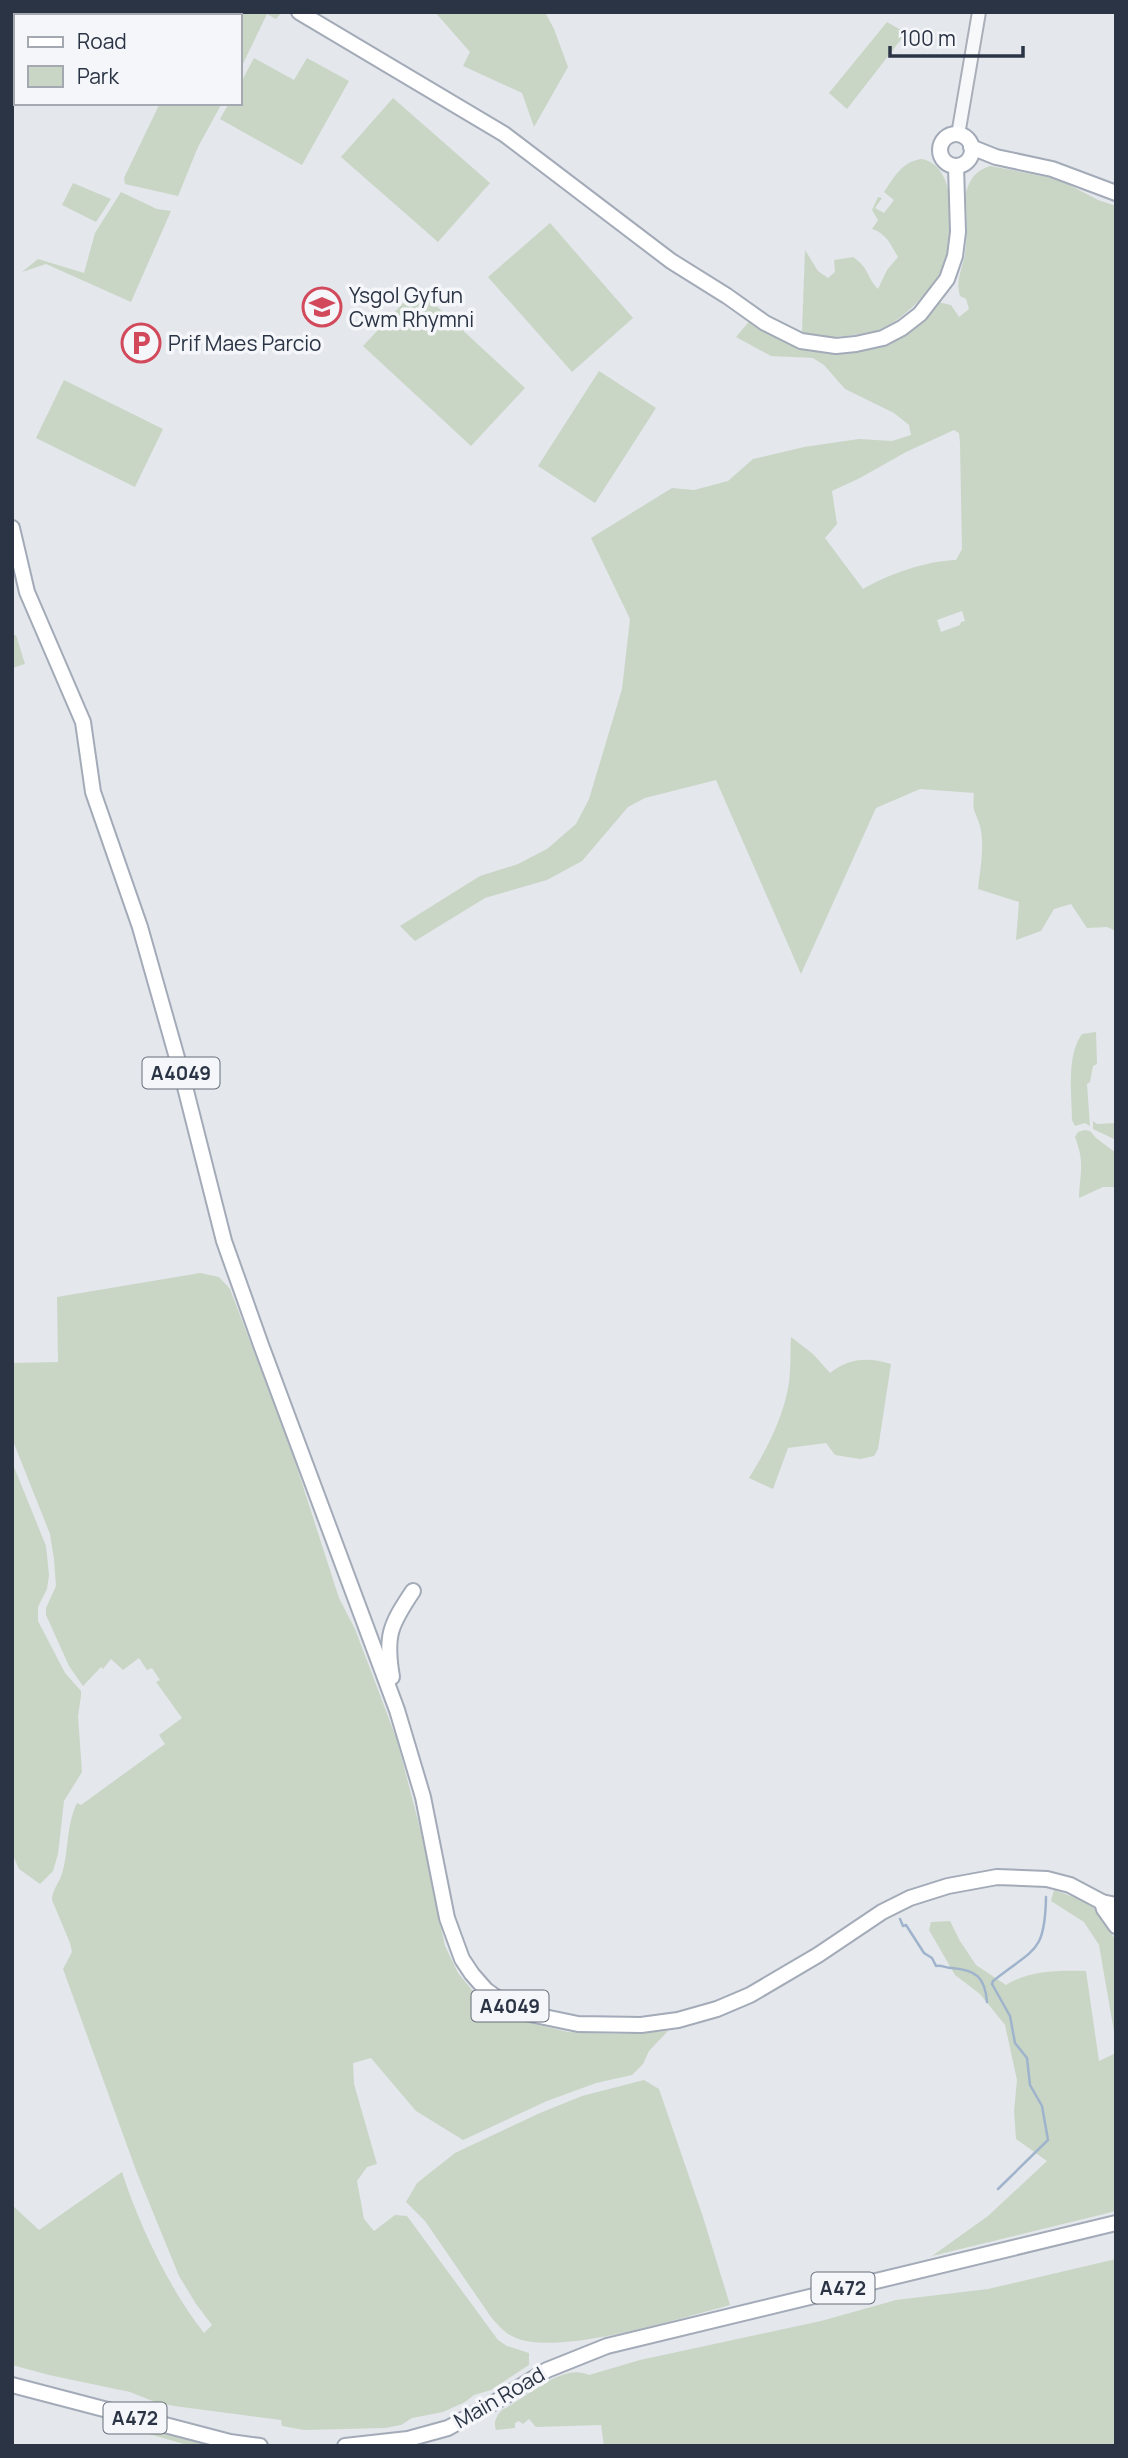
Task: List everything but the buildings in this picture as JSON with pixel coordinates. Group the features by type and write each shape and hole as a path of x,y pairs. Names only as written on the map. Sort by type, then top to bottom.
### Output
{"main road":[{"path":"299,12 504,134 671,261 765,323 808,342 836,346 883,338 920,314 947,279 955,256 965,158 966,138 958,135 947,137 940,145 943,161 965,158 996,157 1052,169 1116,193"},
{"name":"A4049","path":"12,528 27,592 83,722 93,792 140,927 183,1079 224,1241 397,1710 423,1797 447,1918 455,1942 462,1959 486,1990 525,2013 578,2024 613,2026 678,2020 717,2009 768,1985 882,1912 910,1898 972,1880 997,1877 1047,1879 1070,1885 1109,1903 1104,1909 1116,1926"},
{"path":"397,1710 388,1656 388,1638 413,1591"},
{"name":"Main Road","path":"345,2446 408,2439 448,2428 547,2370 607,2346 1116,2223"},
{"name":"A472","path":"12,2385 230,2442 260,2446"}],"street":[{"path":"958,135 979,12"}],"green space":[{"path":"435,12 545,12 568,67 534,127 522,93 463,66 470,52"},
{"path":"281,13 276,19 267,14 242,66 242,14 204,14"},
{"path":"887,22 906,33 847,109 829,93"},
{"path":"254,58 294,80 307,58 349,81 302,165 220,119 228,105 242,105 242,80"},
{"path":"393,98 490,183 438,242 341,157"},
{"path":"159,105 221,105 198,147 178,196 125,184 124,178"},
{"path":"921,159 933,164 942,174 948,188 950,237 940,273 916,304 886,327 850,336 818,337 802,332 805,250 818,271 828,278 835,272 834,260 853,257 863,266 878,289 887,270 898,257 885,236 872,229 878,220 872,210 878,197 882,198 875,208 884,213 894,200 884,192 891,181 909,163"},
{"path":"990,166 1058,179 1098,200 1116,206 1116,931 1107,927 1087,928 1071,904 1054,909 1041,931 1016,940 1019,902 978,889 982,842 974,808 974,793 920,789 876,808 801,974 716,780 645,798 628,807 582,861 547,880 485,898 415,941 400,926 480,876 518,864 547,849 576,824 589,799 622,689 630,619 591,538 672,488 694,490 728,481 753,459 804,447 859,439 892,441 911,435 909,425 894,413 845,389 824,365 813,358 771,356 736,337 752,318 837,351 926,317 938,302 951,305 959,317 969,309 966,299 960,296 958,284 966,245 966,192 975,175","holes":["954,430 959,433 960,443 962,549 956,560 908,569 863,589 825,538 837,524 832,491","962,611 965,621 941,632 937,620"]},
{"path":"73,183 111,199 96,222 62,205"},
{"path":"121,192 157,209 171,211 131,302 46,264 22,272 38,259 84,273 95,233"},
{"path":"550,223 633,318 572,372 488,277"},
{"path":"417,288 525,388 471,446 363,346"},
{"path":"599,371 656,408 595,503 538,466"},
{"path":"64,380 163,429 135,487 36,438"},
{"path":"12,635 16,635 25,664 12,668"},
{"path":"1096,1032 1097,1064 1093,1066 1090,1082 1087,1084 1090,1126 1085,1123 1075,1126 1072,1120 1071,1087 1074,1053 1082,1034"},
{"path":"1093,1121 1097,1124 1116,1123 1116,1140 1093,1129"},
{"path":"1090,1131 1116,1153 1116,1187 1103,1187 1079,1198 1081,1161 1075,1137 1078,1132"},
{"path":"200,1273 219,1277 230,1289 291,1449 339,1598 355,1629 397,1740 421,1832 445,1946 458,1973 481,2001 522,2021 568,2032 616,2034 668,2031 632,2075 596,2083 547,2101 463,2140 416,2111 371,2058 353,2063 354,2084 377,2164 367,2167 357,2181 364,2219 374,2231 395,2215 407,2216 498,2340 529,2353 529,2365 491,2390 474,2395 443,2412 412,2418 401,2425 385,2428 304,2430 282,2426 281,2420 155,2402 130,2392 12,2365 12,2205 39,2230 122,2172 146,2235 179,2297 204,2333 212,2325 179,2276 137,2173 63,1969 72,1952 52,1900 62,1874 71,1820 77,1803 81,1805 165,1744 159,1735 182,1718 156,1682 160,1680 152,1668 147,1670 139,1658 123,1670 111,1659 83,1686 69,1666 46,1615 46,1608 56,1586 50,1534 13,1441 12,1363 58,1362 57,1297"},
{"path":"791,1337 813,1354 830,1373 844,1364 859,1360 891,1364 878,1449 874,1456 860,1459 835,1455 826,1443 788,1448 773,1489 749,1478 782,1413 789,1384"},
{"path":"12,1462 46,1546 49,1575 47,1589 38,1607 38,1621 65,1673 81,1691 78,1716 82,1772 64,1801 58,1854 53,1871 40,1884 19,1869 12,1853"},
{"path":"1054,1890 1079,1899 1095,1909 1106,1922 1116,1942 1116,2043 1099,1945 1084,1922 1051,1901"},
{"path":"950,1921 976,1965 1006,1985 1034,1974 1086,1971 1099,2061 1116,2053 1116,2211 932,2256 988,2216 1047,2161 1016,2139 1014,2111 1017,2080 1005,2025 980,1994 955,1975 929,1930 931,1922"},
{"path":"644,2080 659,2089 730,2305 591,2339 536,2342 512,2336 491,2317 425,2221 406,2202 417,2183 455,2153 582,2096"},
{"path":"1116,2259 1116,2446 604,2446 601,2425 536,2427 529,2419 523,2424 519,2421 515,2423 515,2428 496,2430 495,2427 496,2419 502,2410 545,2383 568,2373 589,2375 640,2360 821,2321 896,2300 988,2289"},
{"path":"104,2421 121,2422 212,2446 191,2446"}],"waterway":[{"path":"998,2189 1048,2140 1042,2106 1030,2085 1027,2058 1015,2043 1010,2016 992,1984 1028,1955 1040,1940 1046,1897"},
{"path":"900,1919 936,1966 967,1971 978,1976 984,1986 987,2002"}],"place":[{"name":"Ysgol Gyfun Cwm Rhymni","path":"322,307"},
{"name":"Prif Maes Parcio","path":"141,343"}]}
